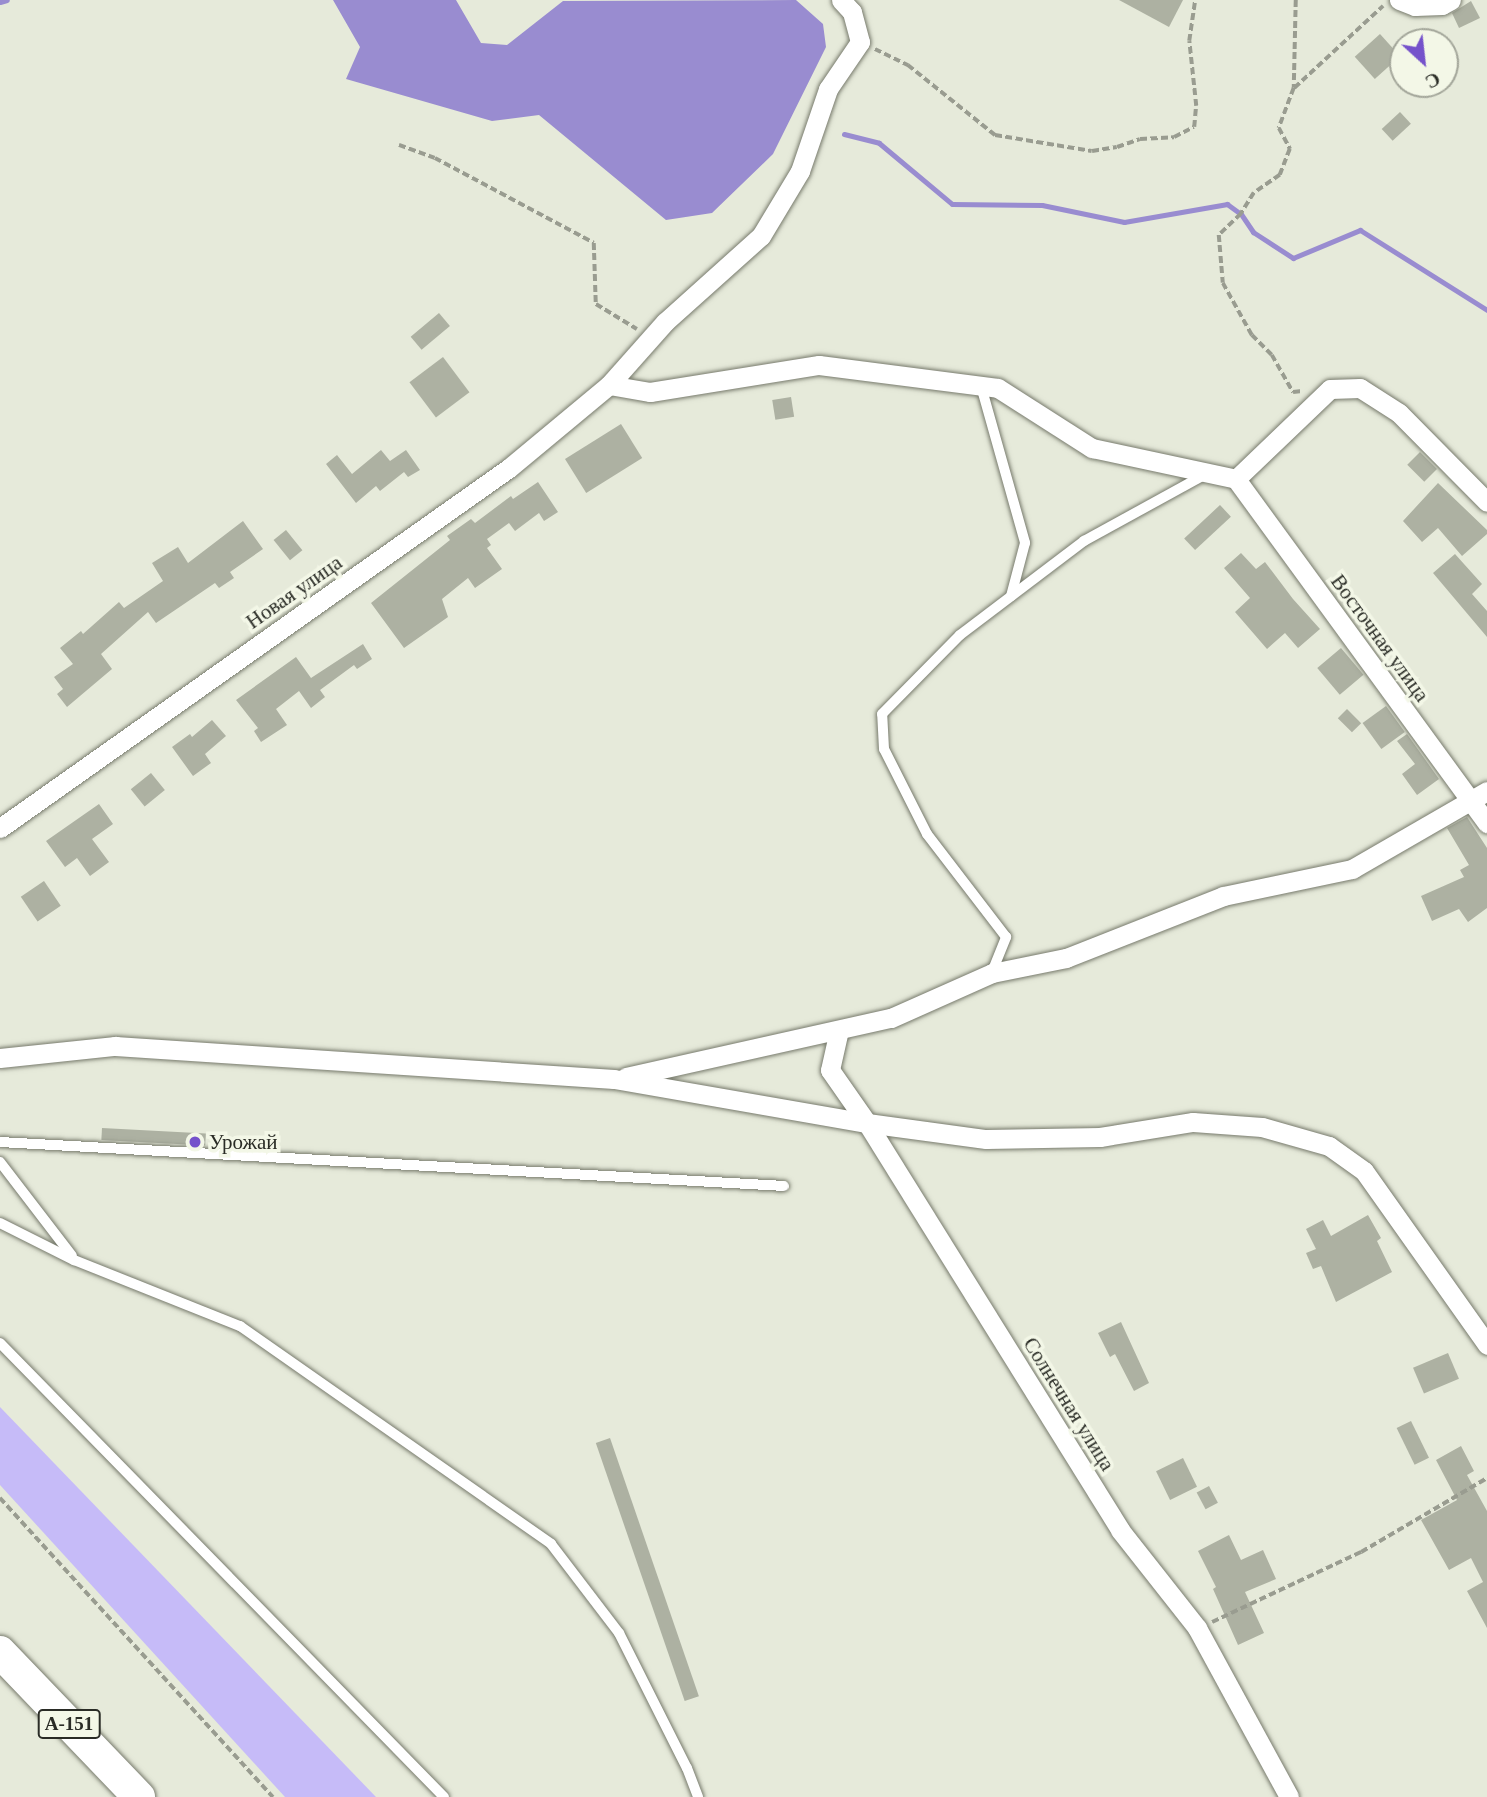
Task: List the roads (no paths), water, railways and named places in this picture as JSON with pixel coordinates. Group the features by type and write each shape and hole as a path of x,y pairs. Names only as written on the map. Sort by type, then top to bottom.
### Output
{"highway":[{"name":"А-151","path":"0,1652 139,1797"}],"street":[{"name":"Новая улица","path":"0,828 509,468 609,385 650,338 761,236 800,171 828,89 860,42 852,12 841,0"},
{"path":"1399,0 1415,6 1442,5 1451,0"},
{"path":"609,385 650,392 819,365 998,388 1092,447 1236,479 1330,389 1360,388 1399,413 1487,502"},
{"name":"Восточная улица","path":"1236,479 1480,797 1487,823"},
{"path":"614,1079 891,1018 992,973 1066,958 1223,895 1352,869 1480,797"},
{"name":"Солнечная улица","path":"839,1030 830,1069 867,1123 1120,1530 1197,1628 1289,1797"},
{"path":"0,1058 115,1046 614,1079 867,1123 986,1139 1100,1136 1193,1122 1262,1127 1329,1146 1364,1171 1487,1345"}],"lane":[{"path":"981,386 1025,543 1011,596"},
{"path":"992,973 1006,937 927,834 884,749 882,714 960,635 1084,541 1208,473"},
{"path":"0,1142 784,1186"},
{"path":"0,1162 74,1259"},
{"path":"0,1223 74,1259 240,1326 551,1544 619,1633 687,1768 698,1797"},
{"path":"0,1343 444,1797"}],"waterway":[{"path":"0,2 7,0"},
{"path":"844,134 879,143 952,204 1042,205 1124,222 1227,204 1241,214 1253,232 1293,258 1360,230 1487,310"}],"place":[{"name":"Урожай","path":"195,1142"}]}
